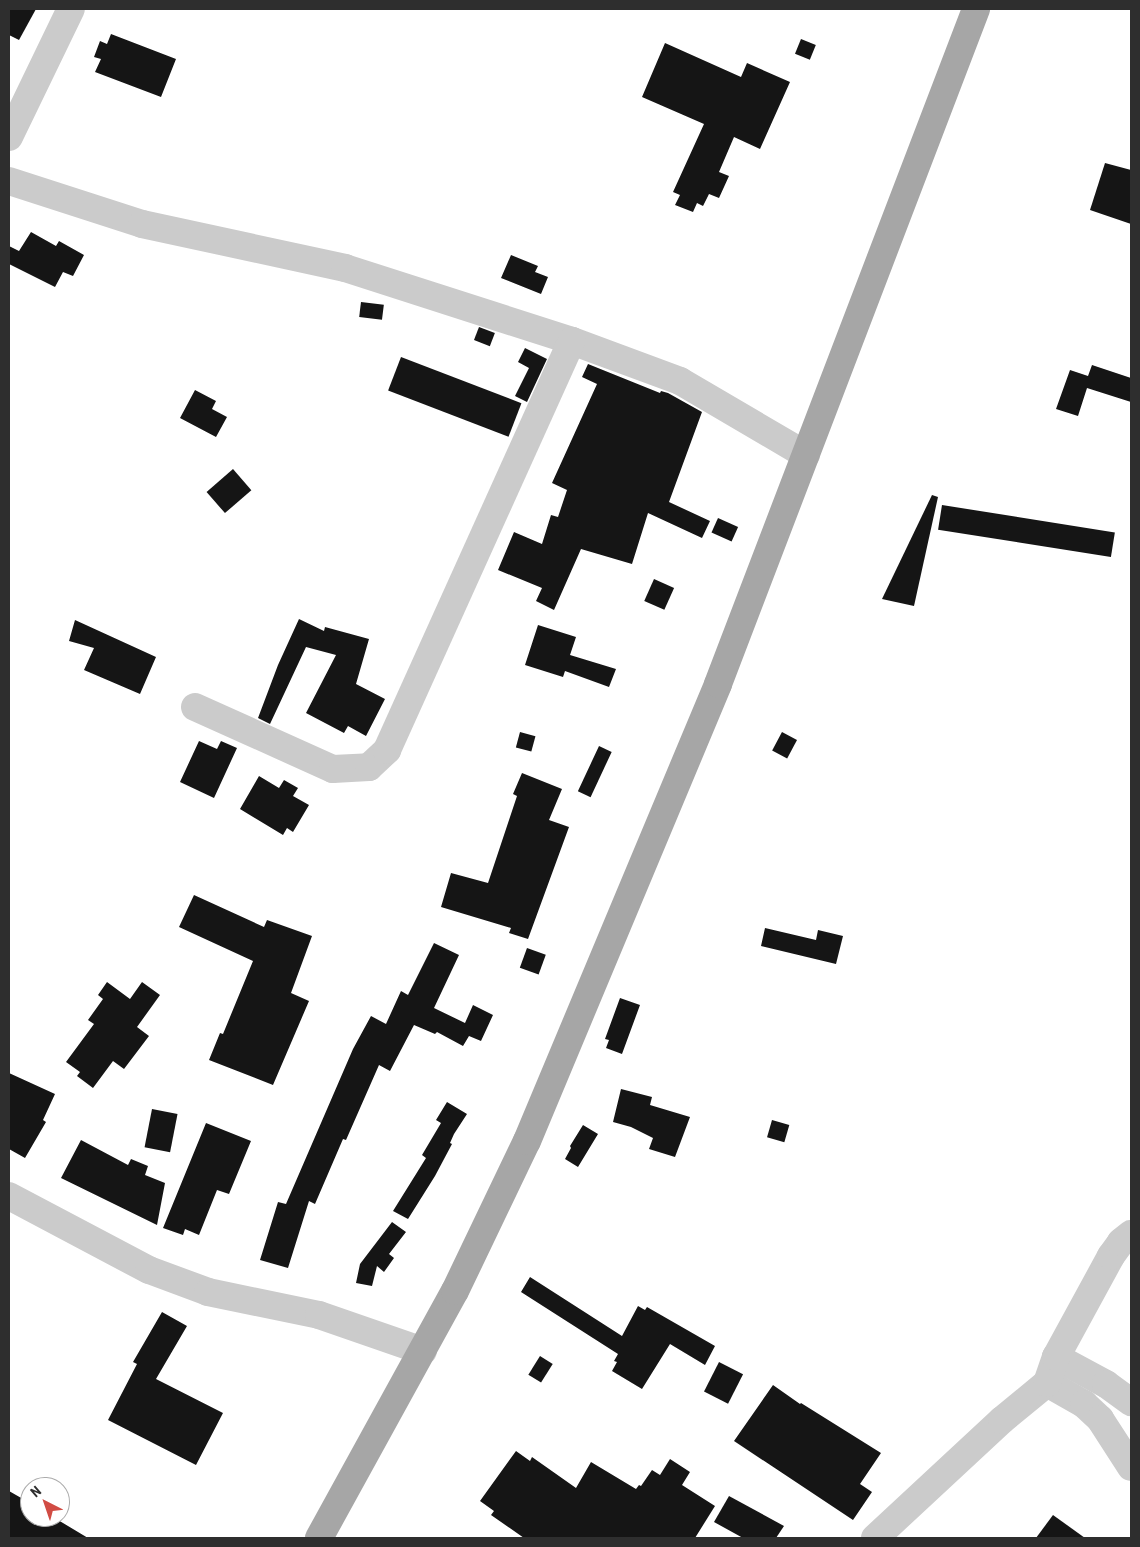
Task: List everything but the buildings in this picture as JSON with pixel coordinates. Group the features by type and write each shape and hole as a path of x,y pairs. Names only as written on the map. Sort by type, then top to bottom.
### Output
{"main road":[{"path":"319,1538 455,1291 531,1132 718,684 976,9"}],"street":[{"path":"9,138 71,9"},
{"path":"9,181 142,224 345,268 572,341 680,381 806,455"},
{"path":"195,707 333,769 369,767 387,750 572,341"},
{"path":"9,1196 149,1270 208,1292 319,1315 422,1350"},
{"path":"875,1538 1002,1420 1047,1383 1056,1357 1111,1256 1121,1242 1131,1234"},
{"path":"1056,1357 1106,1384 1131,1402"},
{"path":"1047,1383 1084,1404 1100,1419 1131,1467"}]}
